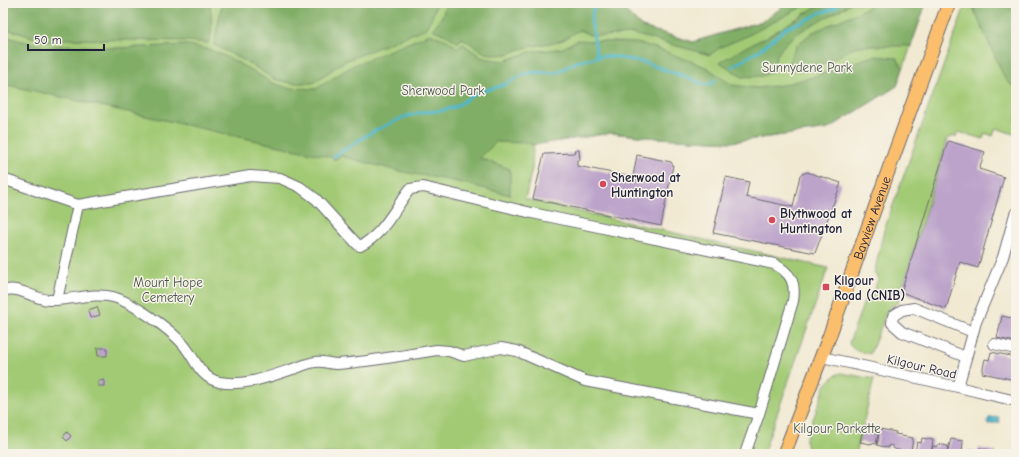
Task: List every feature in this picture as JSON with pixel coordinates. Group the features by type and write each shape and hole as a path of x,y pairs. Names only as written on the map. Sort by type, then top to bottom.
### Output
{"main road":[{"name":"Bayview Avenue","path":"785,454 822,357 949,3"}],"street":[{"path":"3,179 78,205 250,176 280,178 300,187 316,199 356,244 360,246 374,236 391,216 410,189 423,187 532,213 774,264 784,270 792,281 794,291 793,301 759,414 744,454"},
{"path":"57,300 78,205"},
{"path":"958,387 973,332 1003,257 1015,214"},
{"path":"3,291 10,289 47,300 93,296 113,297 158,321 182,343 203,373 213,380 220,382 241,383 317,361 336,364 437,350 449,351 464,356 501,348 517,352 585,381 759,414"},
{"path":"966,356 902,332 892,323 893,316 902,310 914,308 973,332"},
{"path":"994,344 1016,349"},
{"name":"Kilgour Road","path":"822,357 1016,401"}],"green space":[{"name":"Mount Hope Cemetery","path":"3,3 588,3 642,27 693,42 763,21 788,3 926,3 897,86 828,129 731,142 658,138 611,133 533,145 532,169 525,199 828,268 763,454 3,454"},
{"path":"3,3 210,3 212,24 211,34 208,43 186,41 66,39 48,42 3,28"},
{"path":"222,3 437,3 426,28 343,62 313,83 291,83 274,79 247,62 214,45"},
{"path":"445,3 622,3 623,8 642,27 693,42 763,21 788,3 809,3 747,36 719,48 710,55 633,34 603,36 590,35 579,30 563,40 554,43 520,49 508,54 499,55 485,53 462,38 458,43 450,37 432,29 441,18"},
{"path":"822,3 851,3 793,36 778,54 772,72 762,76 742,77 720,62 767,37"},
{"name":"Sunnydene Park","path":"875,3 926,3 911,46 857,46 827,62 797,71 789,65 791,56 798,44 813,32 859,12"},
{"path":"966,3 1016,3 1016,135 996,128 993,136 985,133 983,139 958,132 956,137 951,136 951,138 948,138 898,303 890,307 887,312 870,354 860,352 855,350 849,343 865,299 870,300 879,277 874,274 884,230"},
{"path":"971,3 1016,3 1016,89 1005,79"},
{"name":"Sherwood Park","path":"430,34 447,40 458,48 463,44 483,58 504,61 533,51 563,48 577,40 636,43 656,48 706,67 732,85 757,88 782,85 813,77 847,64 875,56 897,58 903,68 897,86 828,129 731,142 658,138 611,133 533,145 528,143 496,142 480,158 510,169 510,195 458,182 398,171 341,156 334,160 331,157 3,84 3,35 47,47 66,45 115,48 188,45 211,50 231,59 273,83 288,88 316,89 352,66"},
{"name":"Kilgour Parkette","path":"841,373 874,379 856,454 823,454 807,447 806,438 826,384 835,375"}],"water":[{"path":"999,417 1000,422 987,423 989,418"}],"building":[{"path":"948,141 985,152 979,169 1004,177 978,268 960,262 946,309 901,292"},
{"name":"Sherwood at Huntington","path":"574,150 579,150 580,160 577,160 577,166 633,177 637,155 671,162 673,165 661,226 533,199 544,154 575,153"},
{"name":"Blythwood at Huntington","path":"807,172 841,183 815,253 713,233 726,177 749,182 746,197 793,207 800,175"},
{"path":"1016,278 1016,295 1012,294"},
{"path":"97,307 100,315 90,318 88,310"},
{"path":"1002,316 1016,319 1016,342 997,338"},
{"path":"97,348 107,348 107,356 98,356"},
{"path":"991,352 1016,357 1016,380 982,373 985,359 989,360"},
{"path":"104,380 104,386 98,386 98,381"},
{"path":"863,426 875,428 874,433 878,434 876,444 860,442"},
{"path":"880,429 896,432 895,434 913,438 911,452 897,450 893,448 893,446 889,445 888,448 877,445"},
{"path":"67,432 71,436 67,441 63,437"},
{"path":"922,438 933,440 931,454 915,452 917,442 921,443"},
{"path":"951,439 963,441 962,454 947,454"},
{"path":"938,444 948,446 947,454 931,454 933,446 937,447"},
{"path":"979,448 996,452 996,454 978,454"},
{"path":"969,450 978,452 977,454 968,454"}],"waterway":[{"path":"595,3 591,19 597,57"},
{"path":"732,67 761,49 786,28 813,17 821,12 835,8 839,3"},
{"path":"334,156 374,131 404,117 423,112 440,111 455,107 476,93 504,85 522,75 534,72 556,73 576,62 602,56 643,62 702,84 710,85 715,80"}],"place":[{"name":"Sherwood at Huntington","path":"603,184"},
{"name":"Blythwood at Huntington","path":"772,220"},
{"name":"Kilgour Road (CNIB)","path":"826,287"}]}
